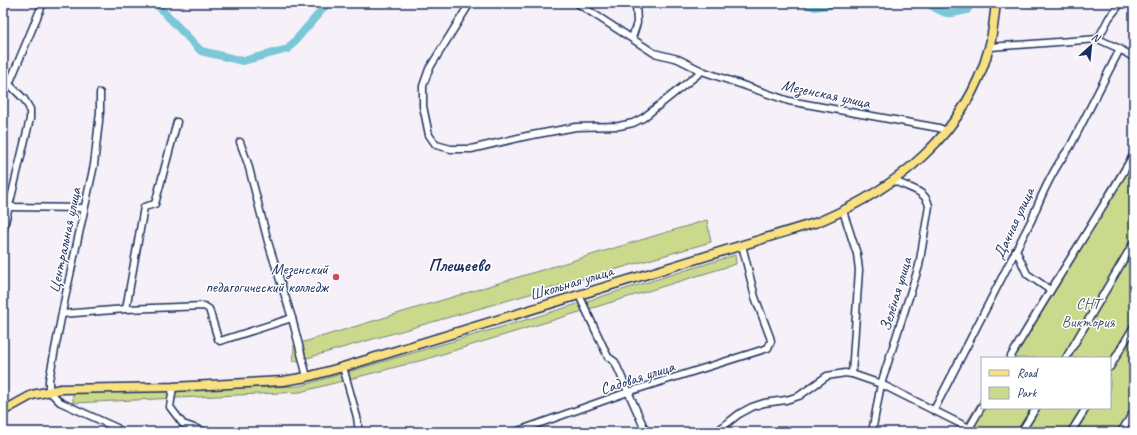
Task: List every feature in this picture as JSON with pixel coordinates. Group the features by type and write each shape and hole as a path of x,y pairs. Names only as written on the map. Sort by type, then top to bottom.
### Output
{"main road":[{"name":"Школьная улица","path":"3,411 32,395 61,389 173,387 283,381 307,377 818,222 858,204 894,181 928,152 946,131 971,95 978,81 990,47 996,3"}],"street":[{"path":"9,84 43,3"},
{"path":"470,3 429,68 423,86 423,106 429,135 436,145 451,149 471,150 527,136 576,127 619,126 633,123 643,118 702,71"},
{"name":"Мезенская улица","path":"577,3 654,53 678,59 702,71 789,101 939,128 946,131"},
{"path":"1098,39 1109,18 1122,3"},
{"path":"632,38 637,23 637,4"},
{"path":"990,47 1098,39 1120,49 1134,58"},
{"name":"Дачная улица","path":"934,410 1032,219 1043,190 1062,157 1070,147 1120,49"},
{"path":"3,78 24,99 30,109 30,119 3,231"},
{"name":"Центральная улица","path":"49,391 49,380 62,314 94,165 100,112 100,93"},
{"path":"126,309 144,207 155,204 177,122"},
{"path":"240,142 248,164 268,242 292,318 307,377"},
{"path":"1011,357 1050,290 1102,209 1134,154"},
{"name":"Зелёная улица","path":"872,432 881,384 919,266 929,206 928,199 923,194 894,181"},
{"path":"9,207 84,208"},
{"path":"843,211 855,247 859,270 852,374"},
{"path":"1067,357 1134,242"},
{"name":"Садовая улица","path":"515,432 628,392 768,348 771,341 770,337 755,297 742,245"},
{"path":"1016,250 1026,274 1050,290"},
{"path":"579,294 608,357 615,362 646,432"},
{"path":"62,314 126,309 204,306 209,309 220,341 292,318"},
{"path":"1111,365 1134,326"},
{"path":"343,367 357,417 359,432"},
{"path":"716,432 739,414 752,407 799,396 827,376 845,373 881,384 934,410 968,430 978,432"},
{"path":"173,387 170,407 183,424 206,432"},
{"path":"49,391 60,402 117,428 119,432"},
{"path":"968,430 981,408"},
{"path":"1021,432 1035,409"},
{"path":"1071,432 1085,409"},
{"path":"1121,432 1134,411"}],"green space":[{"name":"СНТ Виктория","path":"1134,146 1134,432 961,432 981,399 981,409 1111,409 1111,357 1007,357"},
{"path":"707,220 711,242 293,362 294,345"},
{"path":"735,255 736,264 423,360 300,392 73,403 73,393 300,386 532,318"}],"waterway":[{"path":"158,3 160,8 201,51 243,61 288,49 328,3"},
{"path":"806,3 815,7 839,3"},
{"path":"927,3 946,13 967,10 971,3"}],"place":[{"name":"Мезенский педагогический колледж","path":"336,277"}],"district":[{"name":"Плещеево","path":"459,265"}]}
